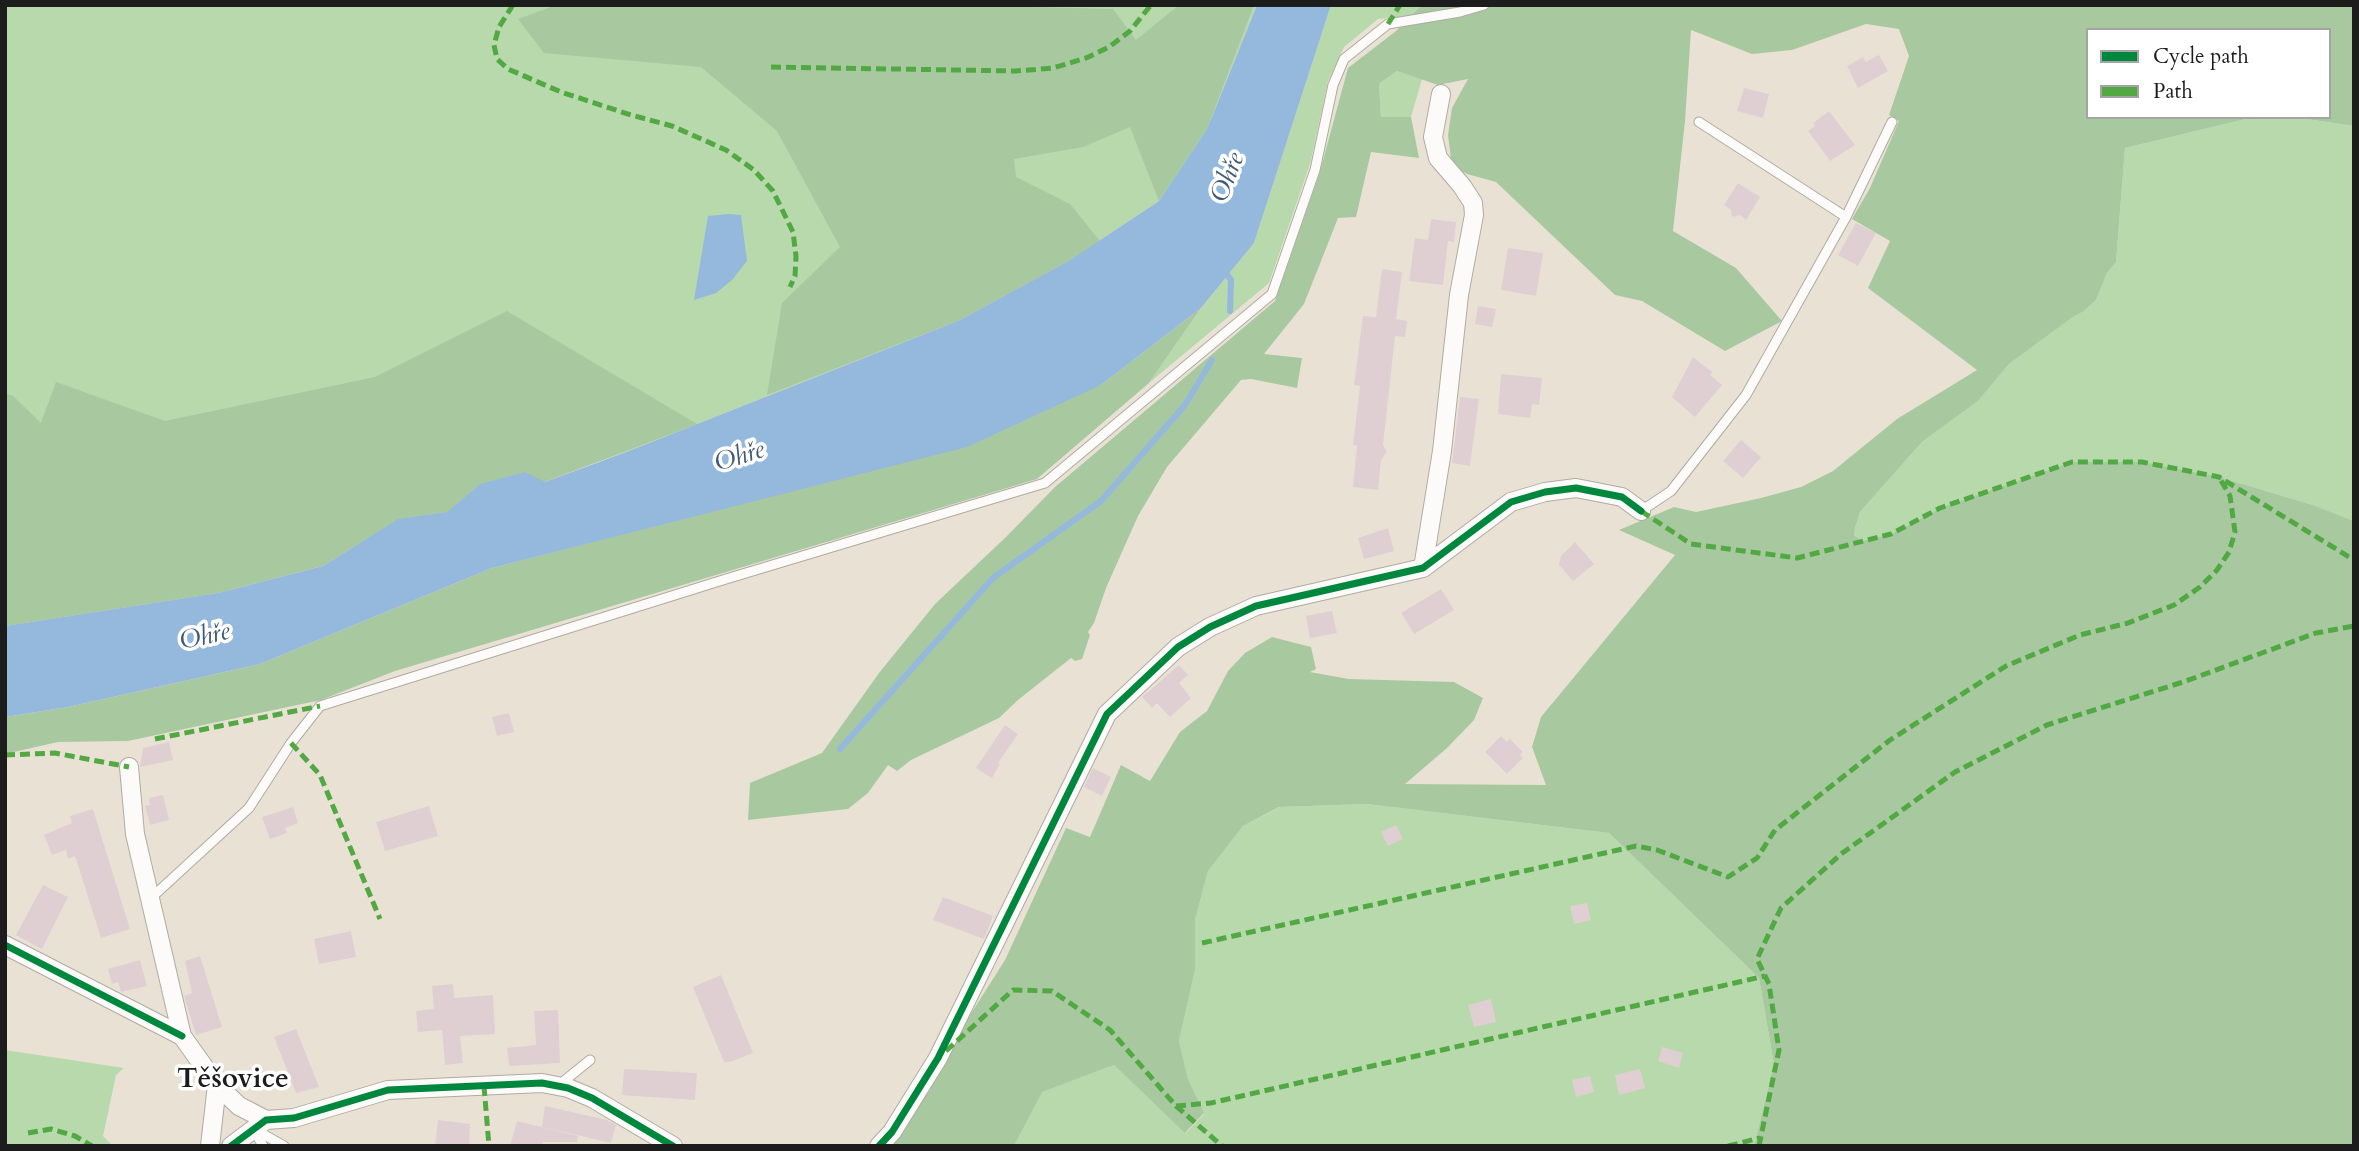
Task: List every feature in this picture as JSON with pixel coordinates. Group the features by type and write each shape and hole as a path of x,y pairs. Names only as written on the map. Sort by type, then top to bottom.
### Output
{"street":[{"path":"1423,568 1442,451 1459,295 1474,215 1473,203 1468,194 1438,158 1433,137 1441,94"},
{"path":"879,1146 892,1132 938,1058 1107,714 1178,647 1210,627 1256,606 1423,568 1511,502 1545,492 1576,488 1622,497 1641,511"},
{"path":"129,767 135,834 182,1036 216,1085 260,1124"},
{"path":"5,945 182,1036"},
{"path":"231,1146 260,1124 294,1118 388,1090 542,1083 592,1098 673,1146"},
{"path":"210,1146 216,1085"}],"lane":[{"path":"150,899 249,808 291,743 320,706 1045,483 1272,294 1315,170 1333,85 1344,59 1388,24 1460,12 1484,5"},
{"path":"1699,122 1846,217"},
{"path":"1641,511 1671,491 1746,395 1846,217 1892,122"},
{"path":"558,1086 590,1060"},
{"path":"260,1124 263,1146"},
{"path":"260,1124 284,1146"}],"green space":[{"path":"5,5 1257,5 1207,129 1159,201 1070,260 960,320 629,451 218,593 5,626"},
{"path":"556,5 955,5 1113,9 1136,40 1179,5 1254,5 1207,129 1159,201 1130,127 1083,147 1014,159 1016,177 1070,204 1100,241 960,320 767,395 782,303 840,247 777,131 701,67 544,53 518,19"},
{"path":"1331,5 1422,5 1413,16 1378,19 1344,47 1328,81 1310,164 1269,283 1149,383 1201,308 1254,243"},
{"path":"1422,5 2354,5 2354,126 2307,119 2331,119 2331,28 2086,28 2086,119 2246,119 2125,148 2116,262 2107,273 2096,300 2009,364 1978,401 1922,442 1860,512 1854,536 1862,541 1891,534 1940,508 2072,462 2142,462 2219,477 2313,505 2354,521 2354,1146 1754,1146 1774,1064 1759,978 1609,833 1367,804 1279,807 1243,826 1208,871 1195,920 1195,970 1179,1041 1188,1079 1204,1113 1185,1133 1114,1065 1042,1092 1014,1146 893,1146 911,1108 1005,960 1066,828 1090,837 1121,765 1150,781 1180,732 1207,711 1228,671 1245,653 1272,637 1311,647 1316,669 1310,672 1349,679 1454,682 1483,698 1474,720 1447,748 1405,784 1546,785 1532,747 1541,717 1675,555 1619,530 1674,507 1696,512 1801,487 1833,471 1897,419 1977,370 1868,288 1890,241 1852,219 1870,188 1899,121 1889,115 1909,56 1899,29 1866,24 1792,50 1752,54 1691,30 1685,121 1673,231 1736,268 1782,321 1725,351 1642,301 1615,295 1496,182 1467,174 1452,166 1448,135 1452,108 1468,79 1438,85 1397,71 1379,84 1381,117 1411,117 1419,158 1371,152 1356,217 1338,218 1304,304 1264,354 1302,358 1297,388 1251,379 1241,380 1167,467 1138,516 1106,588 1094,623 1088,632 1090,635 1082,659 1075,661 1071,658 999,718 911,760 897,771 888,765 868,793 848,809 748,820 750,783 822,753 879,673 935,604 1055,487 1275,301 1319,175 1348,68 1396,31"},
{"path":"1397,71 1422,79 1411,117 1381,118 1379,84"},
{"path":"2246,119 2307,119 2354,126 2354,521 2313,505 2219,477 1940,508 1891,534 1862,541 1854,537 1860,512 1922,442 1978,401 2009,364 2096,300 2107,273 2116,262 2125,148"},
{"path":"1201,308 1149,383 1037,479 395,671 321,700 128,741 58,742 5,754 5,717 68,707 260,664 492,568 770,496 1101,385"},
{"path":"507,311 697,424 545,482 480,484 447,512 398,519 323,566 218,593 5,626 5,393 13,396 41,423 56,382 165,421 375,377"},
{"path":"1367,804 1609,833 1759,978 1774,1064 1754,1146 1014,1146 1041,1092 1114,1065 1186,1133 1204,1114 1188,1079 1179,1041 1195,970 1195,920 1208,871 1243,826 1280,807"},
{"path":"5,1050 124,1068 116,1075 103,1136 113,1146 5,1146"}],"water":[{"name":"Ohře","path":"1257,5 1331,5 1254,243 1201,308 1101,385 967,447 492,568 260,664 68,707 5,717 5,626 218,593 323,566 398,519 447,512 480,484 525,472 545,482 629,451 960,320 1070,260 1159,201 1207,129"},
{"path":"741,215 747,261 732,280 716,293 694,300 708,216"}],"building":[{"path":"1879,55 1888,71 1858,88 1847,66 1863,57 1866,62"},
{"path":"1744,88 1769,94 1763,118 1737,111"},
{"path":"1829,111 1855,145 1830,161 1808,131 1815,126 1813,123"},
{"path":"1738,183 1760,197 1746,220 1740,215 1732,217 1731,210 1724,205"},
{"path":"1431,219 1456,222 1454,242 1448,241 1443,285 1409,281 1415,238 1428,240"},
{"path":"1856,223 1876,233 1858,266 1838,255"},
{"path":"1508,248 1543,253 1536,296 1501,290"},
{"path":"1382,269 1402,272 1396,319 1407,321 1405,337 1395,336 1383,445 1387,452 1381,460 1378,490 1353,487 1357,446 1353,445 1360,386 1354,385 1363,316 1376,317"},
{"path":"1478,306 1496,309 1492,327 1475,324"},
{"path":"1693,357 1712,372 1710,375 1722,385 1695,417 1672,397"},
{"path":"1501,374 1542,378 1539,405 1532,404 1530,418 1498,414"},
{"path":"1460,397 1479,399 1470,466 1452,463"},
{"path":"1741,440 1761,457 1743,478 1723,461"},
{"path":"1388,528 1394,551 1364,559 1358,538"},
{"path":"1575,542 1594,564 1573,581 1559,565 1561,556"},
{"path":"1441,589 1454,610 1414,634 1401,613"},
{"path":"1332,611 1337,633 1310,638 1306,616"},
{"path":"1179,665 1188,675 1179,683 1191,698 1170,717 1157,703 1152,708 1142,697"},
{"path":"509,713 514,732 497,736 492,717"},
{"path":"1005,725 1018,734 998,763 1000,764 992,778 976,768"},
{"path":"1501,736 1507,742 1510,739 1523,752 1520,755 1523,758 1507,774 1485,752"},
{"path":"169,742 173,760 140,767 143,748"},
{"path":"1093,768 1111,777 1102,796 1084,787"},
{"path":"163,795 169,820 150,825 145,806 150,805 149,798"},
{"path":"429,806 438,836 385,851 376,822"},
{"path":"293,807 298,823 285,828 287,833 270,839 262,817"},
{"path":"93,809 130,929 101,938 75,856 68,859 66,850 52,855 44,835 72,823 70,816"},
{"path":"1396,825 1403,839 1388,846 1381,832"},
{"path":"43,885 68,897 42,949 16,935"},
{"path":"943,897 993,916 984,939 933,920"},
{"path":"1587,903 1591,920 1574,924 1570,906"},
{"path":"351,931 356,957 319,964 314,939"},
{"path":"200,956 222,1027 196,1035 184,996 192,993 185,961"},
{"path":"140,960 147,986 121,992 118,982 112,984 108,969"},
{"path":"721,975 753,1053 730,1062 724,1062 693,987"},
{"path":"453,984 454,998 493,995 495,1034 460,1036 463,1063 445,1065 442,1030 418,1032 416,1011 434,1009 432,986"},
{"path":"1491,999 1496,1022 1474,1027 1468,1005"},
{"path":"558,1010 560,1063 509,1066 507,1048 536,1045 534,1011"},
{"path":"296,1029 319,1087 296,1093 274,1037"},
{"path":"1662,1047 1683,1053 1679,1068 1658,1061"},
{"path":"624,1069 697,1073 695,1100 622,1095"},
{"path":"1640,1069 1645,1088 1619,1095 1615,1075"},
{"path":"1590,1076 1594,1092 1576,1097 1572,1080"},
{"path":"545,1106 607,1120 616,1125 611,1143 542,1127"},
{"path":"438,1120 470,1124 469,1146 435,1146"},
{"path":"517,1121 578,1136 577,1142 510,1146"}],"waterway":[{"path":"1224,270 1231,280 1230,311"},
{"path":"840,749 993,578 1101,501 1185,405 1212,360"}],"marked path":[{"path":"513,5 499,27 494,45 497,59 508,69 561,92 672,126 726,150 754,170 773,191 793,232 795,276 790,287"},
{"path":"771,67 1016,71 1053,68 1086,58 1109,47 1130,31 1151,5"},
{"path":"1388,24 1400,5"},
{"path":"1641,511 1691,544 1797,558 1891,534 1940,508 2072,462 2142,462 2219,477 2354,560"},
{"path":"1202,943 1636,846 1657,850 1728,877 1757,858 1775,830 1890,740 2006,666 2080,635 2128,623 2174,605 2200,587 2217,570 2229,552 2235,532 2230,496 2219,477"},
{"path":"1759,1146 1779,1050 1769,984 1757,959 1781,908 1841,854 1955,772 2047,725 2186,681 2316,633 2354,626"},
{"path":"155,739 320,706"},
{"path":"291,743 320,775 380,919"},
{"path":"5,755 55,753 129,767"},
{"path":"1176,1106 1211,1103 1765,976"},
{"path":"946,1051 1013,990 1052,991 1110,1030 1176,1106 1222,1146"},
{"path":"484,1086 489,1146"},
{"path":"28,1133 51,1129 75,1136 92,1146"},
{"path":"1728,1146 1760,1138"}],"cycle path":[{"path":"879,1146 892,1132 938,1058 1107,714 1178,647 1210,627 1256,606 1423,568 1511,502 1545,492 1576,488 1622,497 1641,511"},
{"path":"5,945 182,1036"},
{"path":"231,1146 266,1120 294,1118 388,1090 542,1083 568,1088 592,1098 673,1146"}],"district":[{"name":"Těšovice","path":"233,1081"}]}
